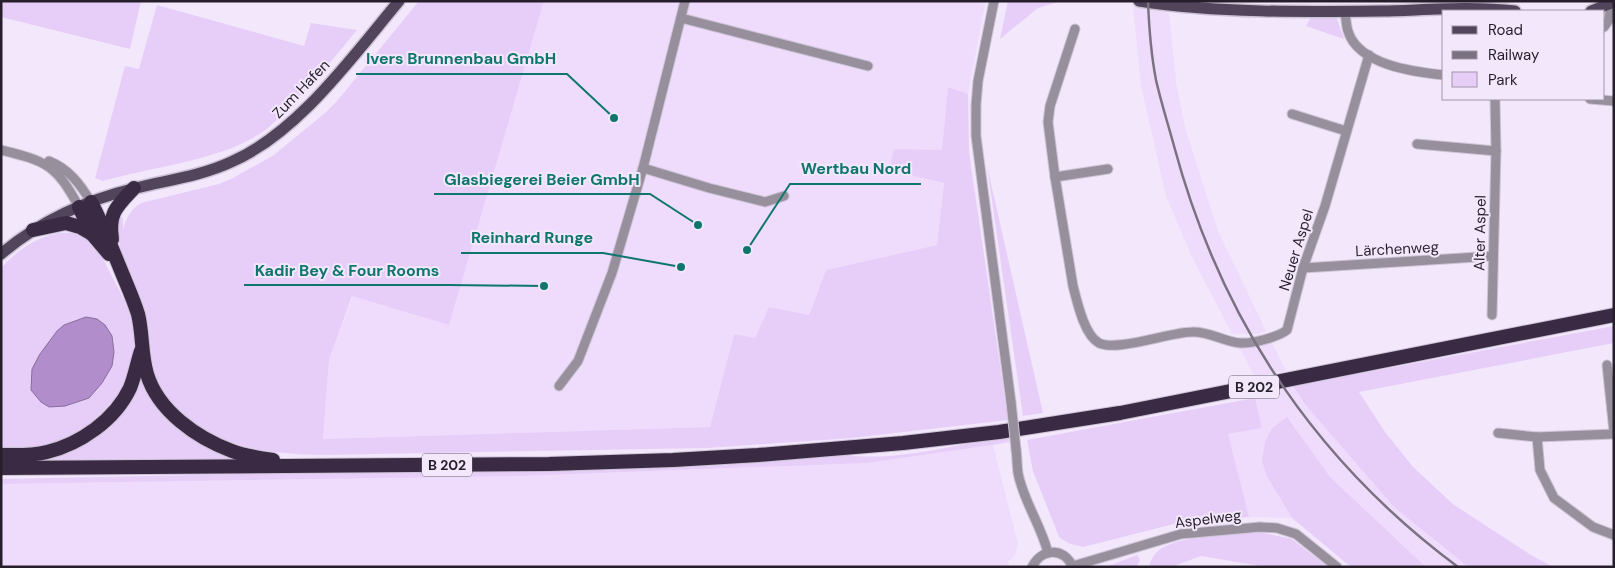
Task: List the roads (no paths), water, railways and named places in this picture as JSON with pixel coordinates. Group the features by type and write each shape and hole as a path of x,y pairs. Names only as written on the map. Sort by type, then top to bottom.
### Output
{"highway":[{"path":"112,248 111,218 120,203 134,188"},
{"path":"85,204 92,234"},
{"path":"85,204 112,248 138,315 142,332 144,364 148,377 155,393 175,416 194,431 220,446 242,454 272,460 330,466"},
{"path":"33,230 66,223 80,228 92,234 118,265"},
{"name":"B 202","path":"1,468 549,464 673,460 907,443 999,432 1120,413 1614,316"},
{"path":"1,456 45,452 70,444 92,431 113,412 129,389 143,346"}],"main road":[{"name":"Zum Hafen","path":"85,204 134,188 204,172 232,162 266,142 289,124 322,92 399,1"},
{"path":"1139,1 1275,11 1345,12 1456,5 1505,10"},
{"path":"1594,10 1612,3"},
{"path":"1,254 33,230 56,216 85,204"}],"street":[{"path":"559,386 578,361 612,273 643,168 685,1"},
{"path":"994,1 978,80 976,136 1011,402 1018,473 1048,552"},
{"path":"1605,26 1609,20 1612,3"},
{"path":"1345,12 1348,32 1357,47 1369,55 1393,67 1442,75"},
{"path":"681,18 868,66"},
{"path":"1075,29 1050,106 1048,122 1055,177 1108,169"},
{"name":"Neuer Aspel","path":"1055,177 1073,286 1083,320 1095,341 1109,346 1195,331 1241,344 1280,335 1287,330 1303,268 1324,206 1369,55"},
{"name":"Alter Aspel","path":"1492,315 1496,152 1495,100"},
{"path":"1292,114 1346,131"},
{"path":"1417,144 1496,152"},
{"path":"2,150 52,162 69,172 79,183 85,204"},
{"path":"643,168 765,202 784,196"},
{"name":"Lärchenweg","path":"1303,268 1493,256"},
{"path":"1498,433 1537,437 1614,433 1607,365"},
{"path":"1537,437 1540,470 1554,498 1593,527 1614,535"},
{"name":"Aspelweg","path":"1073,566 1181,534 1260,527 1276,528 1296,534 1337,567"},
{"path":"1032,567 1035,560 1048,552 1060,553 1073,566"}],"railway":[{"path":"1148,1 1150,41 1156,80 1174,146 1194,209 1218,269 1246,326 1279,380 1317,432 1359,480 1406,525 1458,567"}],"place":[{"name":"Ivers Brunnenbau GmbH","path":"614,118"},
{"name":"Glasbiegerei Beier GmbH","path":"698,225"},
{"name":"Wertbau Nord","path":"747,250"},
{"name":"Reinhard Runge","path":"681,267"},
{"name":"Kadir Bey & Four Rooms","path":"544,286"}]}
